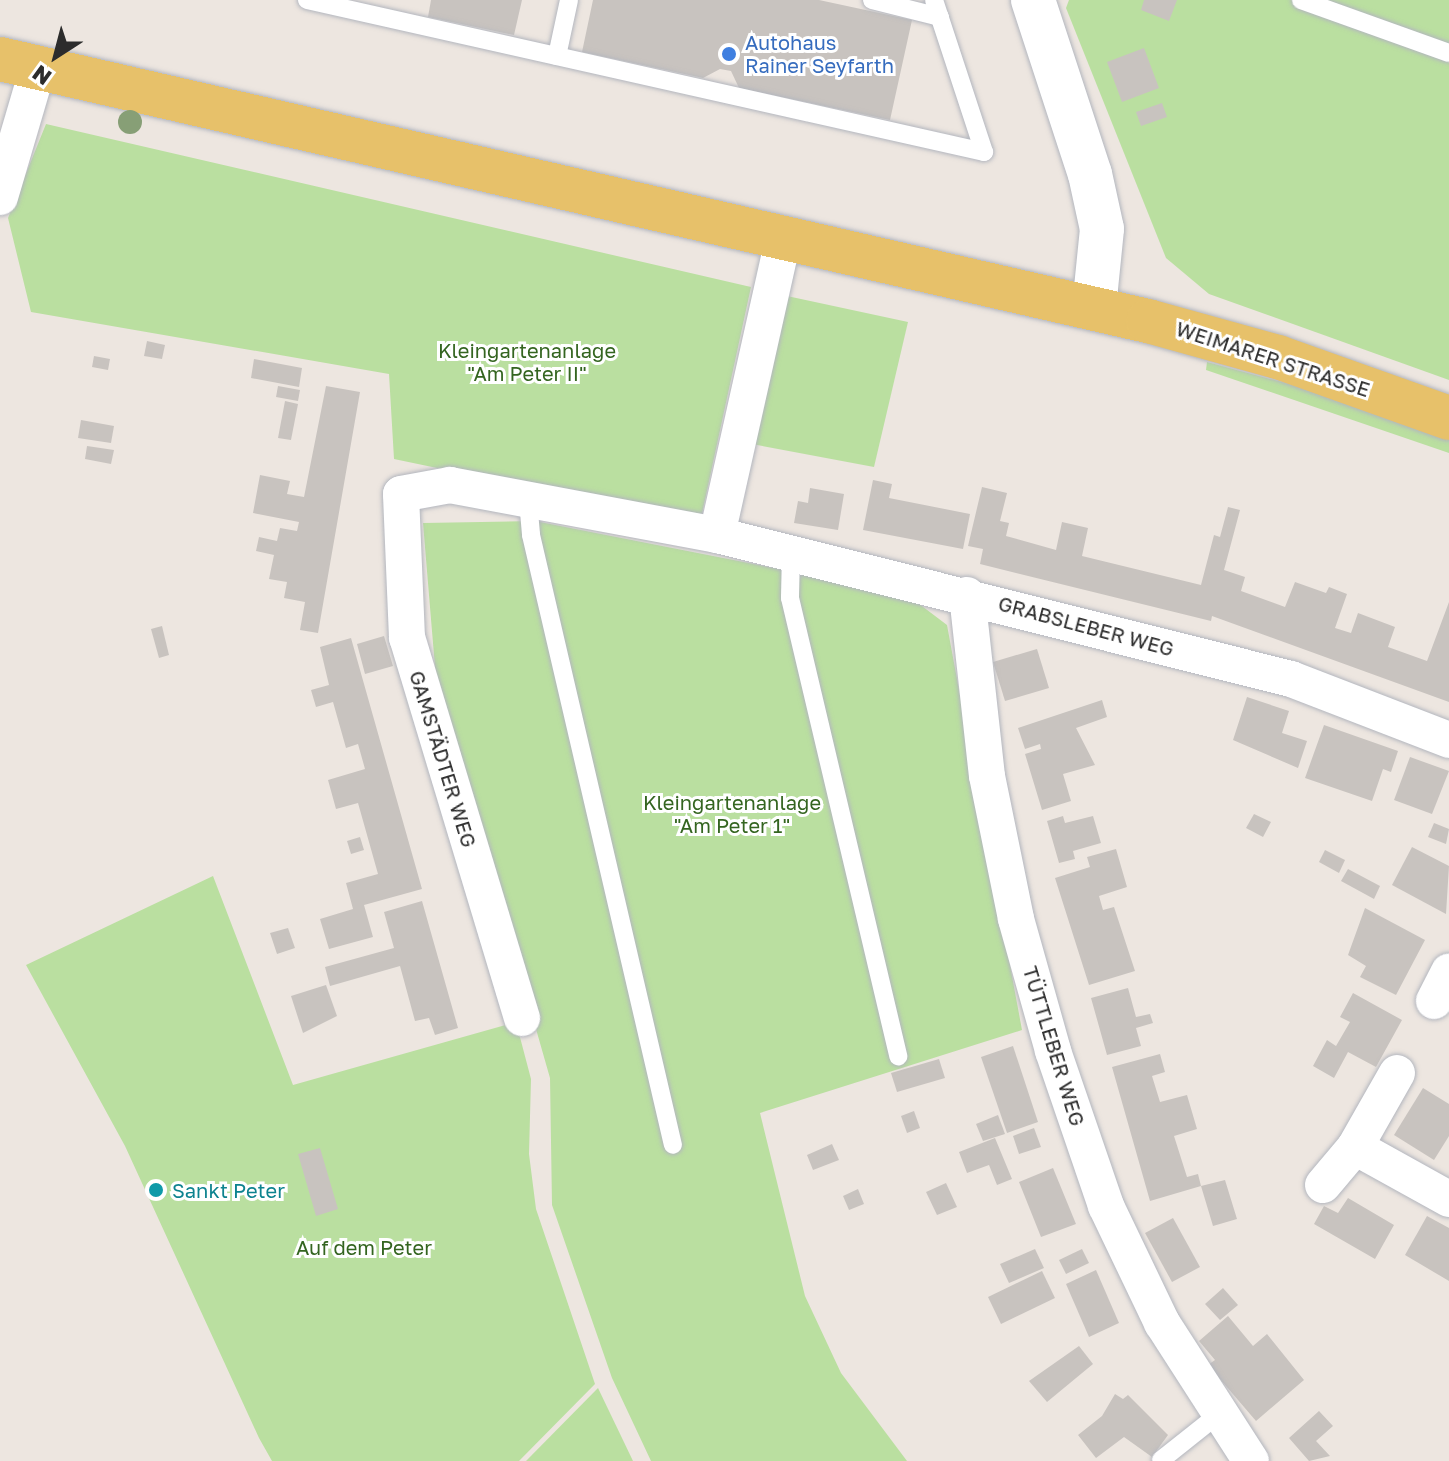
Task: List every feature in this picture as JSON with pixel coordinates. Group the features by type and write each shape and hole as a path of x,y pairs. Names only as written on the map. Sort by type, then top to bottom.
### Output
{"main road":[{"path":"1033,0 1090,174 1102,229 1094,308"},
{"name":"WEIMARER STRASSE","path":"19,64 1094,308 1278,357 1449,418"}],"street":[{"path":"0,197 19,64"},
{"path":"717,535 783,239"},
{"name":"GRABSLEBER WEG","path":"401,494 450,485 717,535 967,595 1291,679 1449,740"},
{"name":"GAMSTÄDTER WEG","path":"401,494 407,638 522,1018"},
{"name":"TÜTTLEBER WEG","path":"967,595 987,776 1016,919 1053,1051 1106,1206 1162,1323 1251,1461"},
{"path":"1323,1185 1355,1147 1397,1073"},
{"path":"1355,1147 1449,1199"}],"lane":[{"path":"307,0 984,152 937,8 872,0"},
{"path":"557,56 569,0"},
{"path":"1301,0 1449,53"},
{"path":"528,500 531,535 673,1145"},
{"path":"791,553 790,598 898,1056"},
{"path":"1161,1460 1220,1413"}],"green space":[{"path":"1069,0 1449,0 1449,380 1209,294 1166,258 1066,8"},
{"name":"Kleingartenanlage \"Am Peter II\"","path":"46,124 751,287 700,523 394,459 389,374 31,312 8,218"},
{"path":"787,296 908,322 874,467 752,444"},
{"path":"1207,362 1334,396 1449,438 1449,453 1206,370"},
{"name":"Kleingartenanlage \"Am Peter 1\"","path":"535,521 906,594 947,625 1022,1030 760,1113 805,1296 841,1373 907,1461 651,1461 612,1378 552,1205 550,1078 436,679 423,523"},
{"name":"Auf dem Peter","path":"213,876 293,1085 516,1022 531,1079 529,1154 536,1209 595,1384 519,1461 272,1461 259,1438 125,1146 26,965"},
{"path":"598,1388 633,1461 526,1461"}],"building":[{"path":"431,0 522,0 514,35 428,17"},
{"path":"593,0 819,0 912,20 890,120 739,88 731,71 720,69 703,78 582,52"},
{"path":"1144,0 1177,0 1169,21 1141,10"},
{"path":"1144,48 1159,88 1122,102 1107,62"},
{"path":"1162,103 1167,117 1141,126 1136,112"},
{"path":"147,341 165,345 162,359 144,356"},
{"path":"94,356 110,359 108,370 92,367"},
{"path":"254,359 302,368 299,387 251,378"},
{"path":"278,386 300,390 298,401 276,397"},
{"path":"326,386 360,392 318,633 300,630 305,602 284,598 287,582 269,579 274,555 256,551 259,537 277,541 280,528 297,531 299,522 253,513 260,475 290,481 287,494 304,497"},
{"path":"285,401 298,404 291,440 278,438"},
{"path":"81,420 114,426 111,443 78,438"},
{"path":"87,446 114,450 111,464 85,459"},
{"path":"873,480 892,484 889,498 970,514 963,549 863,530"},
{"path":"982,487 1007,493 1000,521 1009,523 1006,536 1056,550 1062,522 1088,528 1082,556 1201,585 1214,535 1220,537 1228,507 1240,510 1224,570 1245,577 1241,591 1285,607 1295,582 1326,593 1329,587 1347,594 1335,628 1351,633 1358,613 1395,627 1388,647 1427,661 1449,602 1449,702 1212,616 1211,621 980,564 983,549 968,546"},
{"path":"810,488 844,494 838,530 794,523 798,501 808,503"},
{"path":"162,626 169,655 159,658 151,629"},
{"path":"384,636 393,666 365,674 357,644"},
{"path":"351,638 422,889 364,905 373,937 329,949 320,919 353,909 346,883 378,874 358,803 336,809 328,780 365,769 358,744 346,748 333,702 316,707 311,690 329,685 320,647"},
{"path":"1037,649 1049,688 1005,701 993,662"},
{"path":"1247,697 1289,711 1282,733 1307,741 1298,768 1233,740"},
{"path":"1102,700 1107,717 1076,728 1095,765 1063,774 1071,801 1042,810 1025,754 1041,749 1040,744 1025,749 1018,728"},
{"path":"1324,725 1398,751 1391,772 1383,769 1372,801 1305,778"},
{"path":"1410,757 1449,771 1432,814 1394,800"},
{"path":"1254,814 1271,822 1263,837 1246,828"},
{"path":"1063,816 1065,823 1093,816 1101,843 1073,851 1075,859 1059,863 1047,821"},
{"path":"1434,823 1449,829 1446,844 1428,837"},
{"path":"360,837 364,850 351,854 347,841"},
{"path":"1412,847 1449,866 1446,914 1392,885"},
{"path":"1116,849 1127,887 1099,896 1103,910 1114,907 1135,971 1089,985 1055,878 1090,867 1087,857"},
{"path":"1325,850 1345,860 1339,873 1319,862"},
{"path":"1348,869 1380,886 1374,899 1341,881"},
{"path":"422,901 458,1028 435,1035 429,1018 415,1021 400,966 330,986 325,967 394,948 384,912"},
{"path":"1365,908 1425,940 1396,995 1360,977 1366,966 1348,955"},
{"path":"288,928 295,948 277,954 270,933"},
{"path":"326,985 337,1016 303,1033 291,996"},
{"path":"1128,988 1136,1017 1150,1014 1153,1023 1136,1028 1141,1046 1107,1055 1091,998"},
{"path":"1353,993 1402,1020 1376,1067 1348,1052 1334,1078 1313,1066 1327,1040 1336,1046 1350,1022 1340,1017"},
{"path":"1013,1046 1038,1122 1007,1133 981,1057"},
{"path":"1160,1054 1165,1072 1152,1076 1160,1102 1187,1095 1197,1129 1174,1136 1187,1177 1198,1174 1201,1186 1150,1201 1112,1067"},
{"path":"939,1059 945,1078 897,1092 891,1073"},
{"path":"1423,1088 1449,1104 1449,1136 1434,1160 1394,1135"},
{"path":"914,1111 920,1128 907,1133 901,1116"},
{"path":"998,1115 1005,1134 983,1141 976,1124"},
{"path":"1034,1128 1041,1147 1019,1154 1013,1136"},
{"path":"995,1138 1012,1179 997,1185 989,1165 967,1173 959,1152"},
{"path":"832,1144 839,1160 813,1170 807,1155"},
{"path":"320,1148 338,1209 316,1216 298,1154"},
{"path":"1053,1168 1076,1224 1041,1237 1019,1182"},
{"path":"1225,1180 1237,1219 1213,1226 1201,1186"},
{"path":"946,1183 957,1207 937,1215 926,1192"},
{"path":"858,1189 864,1204 849,1210 843,1196"},
{"path":"1348,1198 1394,1225 1375,1259 1314,1224 1324,1206 1338,1213"},
{"path":"1427,1216 1449,1228 1449,1281 1405,1255"},
{"path":"1173,1218 1200,1267 1172,1282 1145,1233"},
{"path":"1035,1249 1044,1268 1009,1283 1000,1264"},
{"path":"1082,1249 1089,1263 1066,1274 1059,1260"},
{"path":"1096,1270 1119,1323 1089,1337 1066,1284"},
{"path":"1042,1271 1055,1298 1001,1324 988,1297"},
{"path":"1223,1288 1238,1305 1220,1320 1205,1304"},
{"path":"1228,1316 1253,1346 1267,1334 1304,1380 1256,1421 1208,1365 1215,1360 1199,1341"},
{"path":"1079,1346 1093,1364 1047,1402 1029,1381"},
{"path":"1115,1394 1123,1399 1128,1395 1168,1435 1152,1457 1124,1437 1096,1458 1078,1435 1102,1416"},
{"path":"1319,1411 1333,1426 1316,1441 1330,1456 1309,1461 1289,1438"}],"place":[{"name":"Autohaus Rainer Seyfarth","path":"729,54"},
{"name":"Sankt Peter","path":"156,1190"}]}
